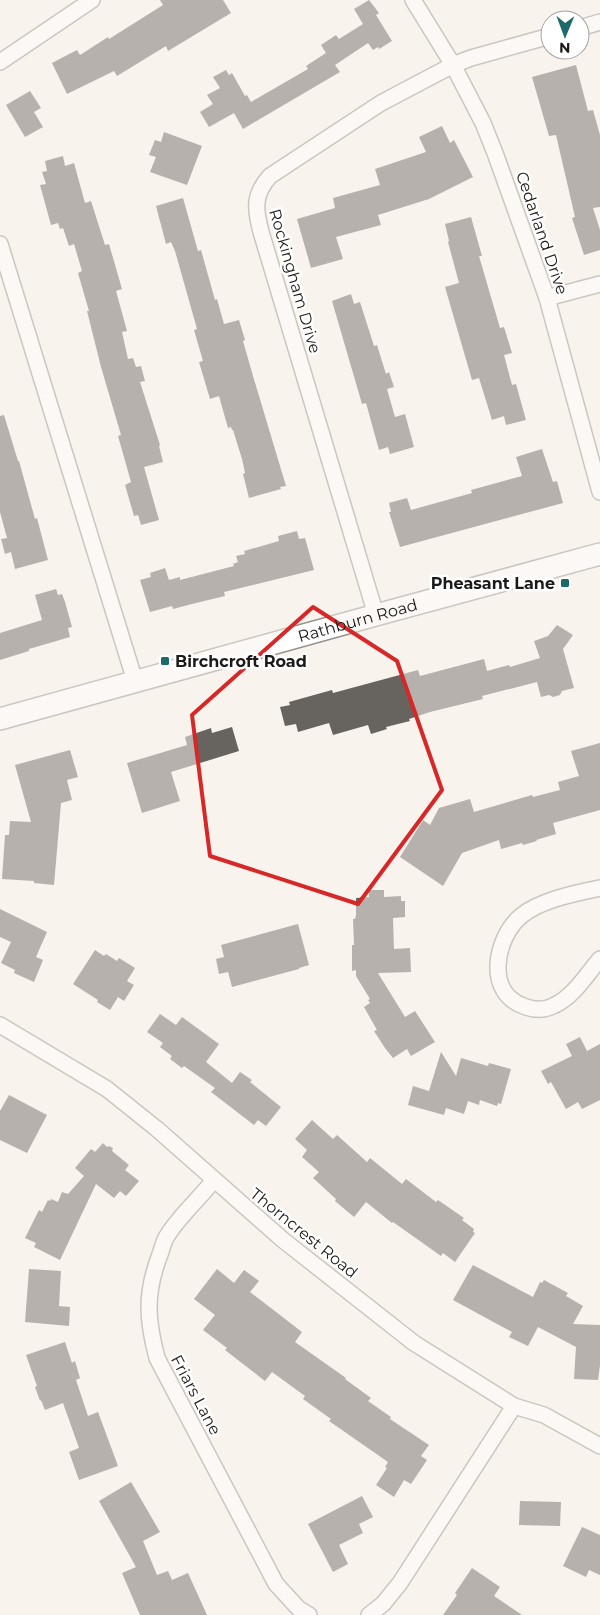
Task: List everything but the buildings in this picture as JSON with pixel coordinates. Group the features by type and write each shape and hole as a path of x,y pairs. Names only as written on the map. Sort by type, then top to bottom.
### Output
{"street":[{"path":"0,62 92,0"},
{"name":"Cedarland Drive","path":"413,0 453,65 483,123 492,145 547,298 600,492"},
{"name":"Rockingham Drive","path":"376,615 261,232 256,204 262,184 277,171 381,103 453,65 471,58 540,39"},
{"path":"0,244 135,681"},
{"path":"547,298 600,284"},
{"name":"Rathburn Road","path":"0,719 600,554"},
{"path":"600,888 537,906 521,916 503,941 498,959 498,972 501,984 512,1000 522,1006 541,1009 554,1006 564,999 600,959"},
{"name":"Thorncrest Road","path":"0,1025 107,1089 157,1129 311,1264 414,1343 514,1406 544,1415 600,1446"},
{"name":"Friars Lane","path":"214,1180 166,1237 151,1282 148,1304 150,1331 157,1358 276,1584 299,1609 309,1615"},
{"path":"369,1615 383,1604 400,1583 514,1406"}],"highlighted area":[{"path":"313,607 397,661 442,790 358,904 210,856 192,715"}],"place":[{"name":"Pheasant Lane","path":"565,583"},
{"name":"Birchcroft Road","path":"165,661"}]}
